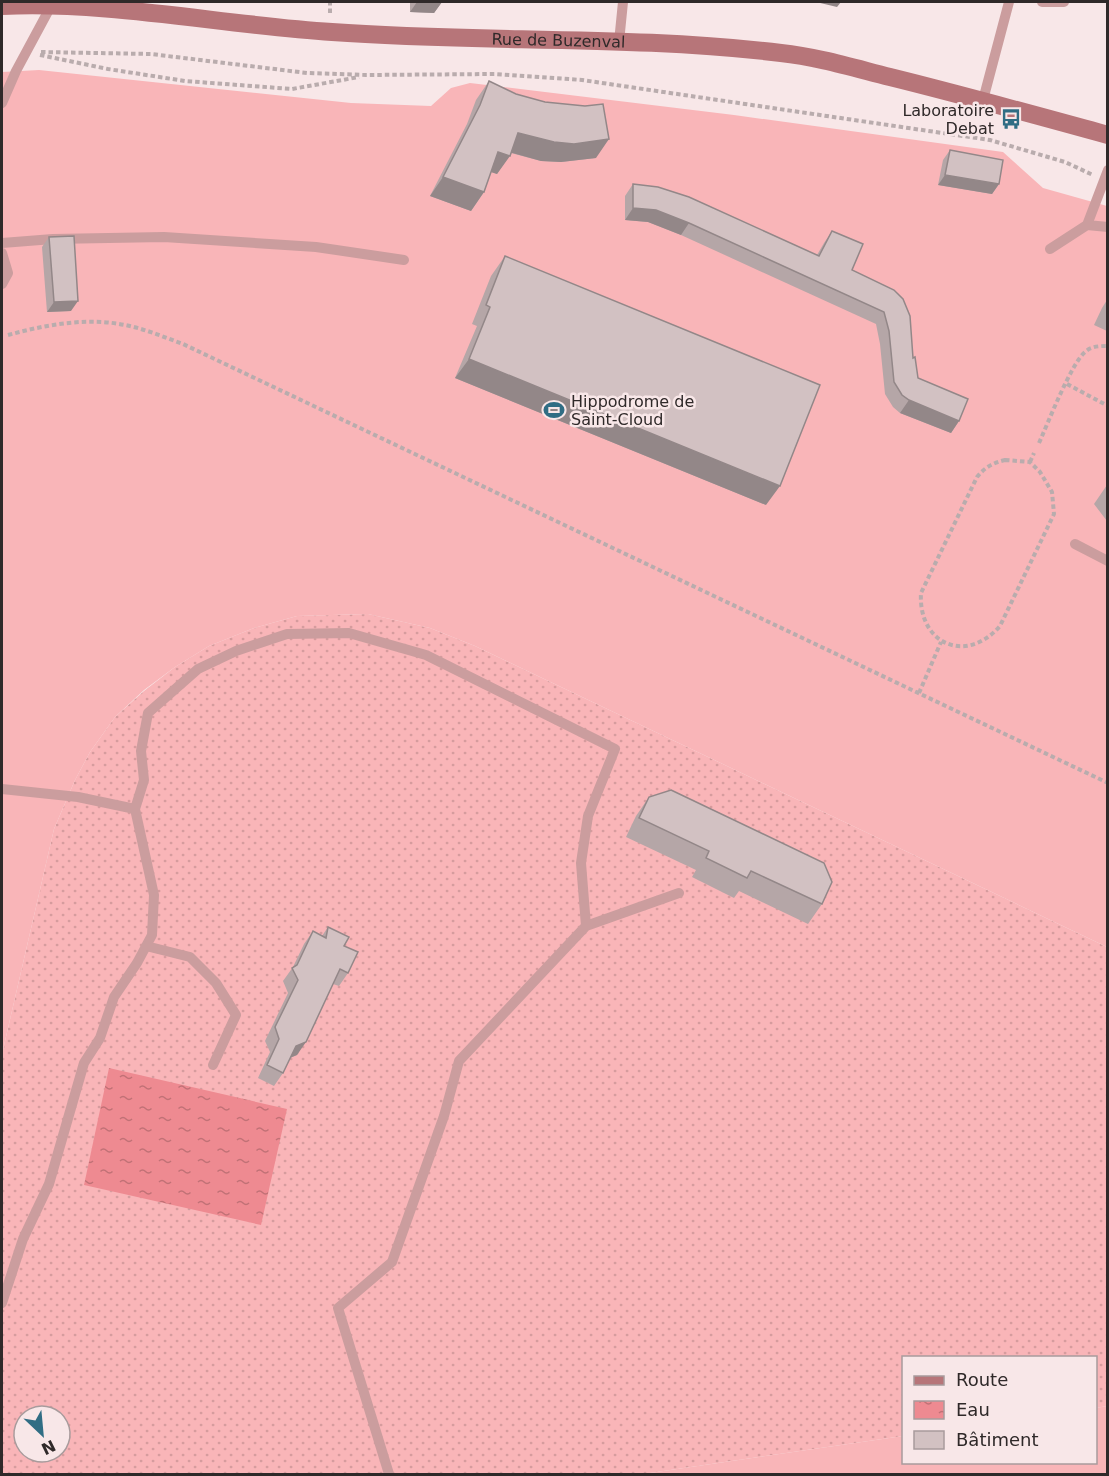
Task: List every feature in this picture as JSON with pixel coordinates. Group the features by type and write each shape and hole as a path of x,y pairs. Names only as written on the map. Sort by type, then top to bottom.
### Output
{"main road":[{"name":"Rue de Buzenval","path":"2,6 51,6 223,20 329,32 465,39 682,44 813,57 983,100 1107,135"}],"lane":[{"path":"619,42 623,2"},
{"path":"983,100 1009,2"},
{"path":"1042,2 1064,2"},
{"path":"2,103 51,6"},
{"path":"1050,249 1087,225 1106,175"},
{"path":"1087,225 1107,227"},
{"path":"2,243 53,239 164,237 316,247 404,260"},
{"path":"2,253 8,273 2,284"},
{"path":"1075,544 1107,561"},
{"path":"2,1303 23,1239 49,1184 84,1063 100,1038 114,997 152,935 154,895 135,809 144,780 141,751 148,713 198,669 236,651 287,634 349,633 426,655 615,749 588,816 581,863 586,926"},
{"path":"2,789 78,797 135,809"},
{"path":"389,1474 338,1308 392,1262 444,1116 459,1061 586,926 679,893"},
{"path":"146,946 190,957 216,983 236,1015 213,1065"}],"path":[{"path":"26,52 108,69 185,81 292,89 366,75"},
{"path":"26,52 151,54 307,73 495,74 582,80 990,140 1106,175"},
{"path":"8,335 58,324 95,322 130,327 183,344 1107,783"},
{"path":"1039,443 1076,364 1086,350 1107,346"},
{"path":"1067,384 1107,406"},
{"path":"1030,462 1034,453"},
{"path":"1005,460 1030,462 1040,472 1052,492 1054,514 1000,626 991,636 977,643 964,645 942,642 936,638 926,622 920,604 921,593 972,487 983,469 994,463 1005,460"},
{"path":"919,693 942,642"}],"shaded area":[{"name":"Hippodrome de Saint-Cloud","path":"39,70 351,103 431,106 451,88 470,83 734,115 1003,152 1043,188 1107,206 1107,947 475,646 430,628 368,614 297,616 254,628 209,646 175,667 144,690 115,717 90,752 54,829 2,1054 2,72"},
{"path":"368,614 430,628 475,646 1107,947 1107,1406 1097,1408 1097,1356 902,1356 902,1436 643,1474 2,1474 2,1054 54,829 90,752 115,717 175,667 209,646 254,628 297,616"},
{"path":"1107,1406 1107,1474 643,1474 902,1436 902,1464 1097,1464 1097,1408"}],"water":[{"path":"109,1068 287,1109 261,1225 84,1185"}],"building":[{"path":"489,81 516,94 545,102 585,106 603,104 609,139 574,144 554,142 518,133 510,156 498,152 484,192 443,177 480,105"},
{"path":"950,150 1003,160 999,184 945,175"},
{"path":"633,184 658,187 689,197 819,256 832,231 863,244 852,270 894,290 903,299 910,316 913,358 915,357 918,378 968,399 959,421 902,395 894,382 889,331 884,312 689,223 656,210 633,208"},
{"path":"74,236 78,301 54,302 49,237"},
{"path":"505,256 820,385 780,486 469,359 490,307 486,305"},
{"path":"671,790 824,863 832,882 822,904 751,871 747,878 706,858 709,851 639,818 649,797"},
{"path":"328,927 349,937 344,946 358,952 348,973 340,969 306,1042 296,1046 283,1073 267,1065 279,1039 275,1027 298,980 292,968 297,965 313,931 326,938"}],"place":[{"name":"Laboratoire Debat","path":"1011,119"},
{"name":"Hippodrome de Saint-Cloud","path":"554,410"}]}
